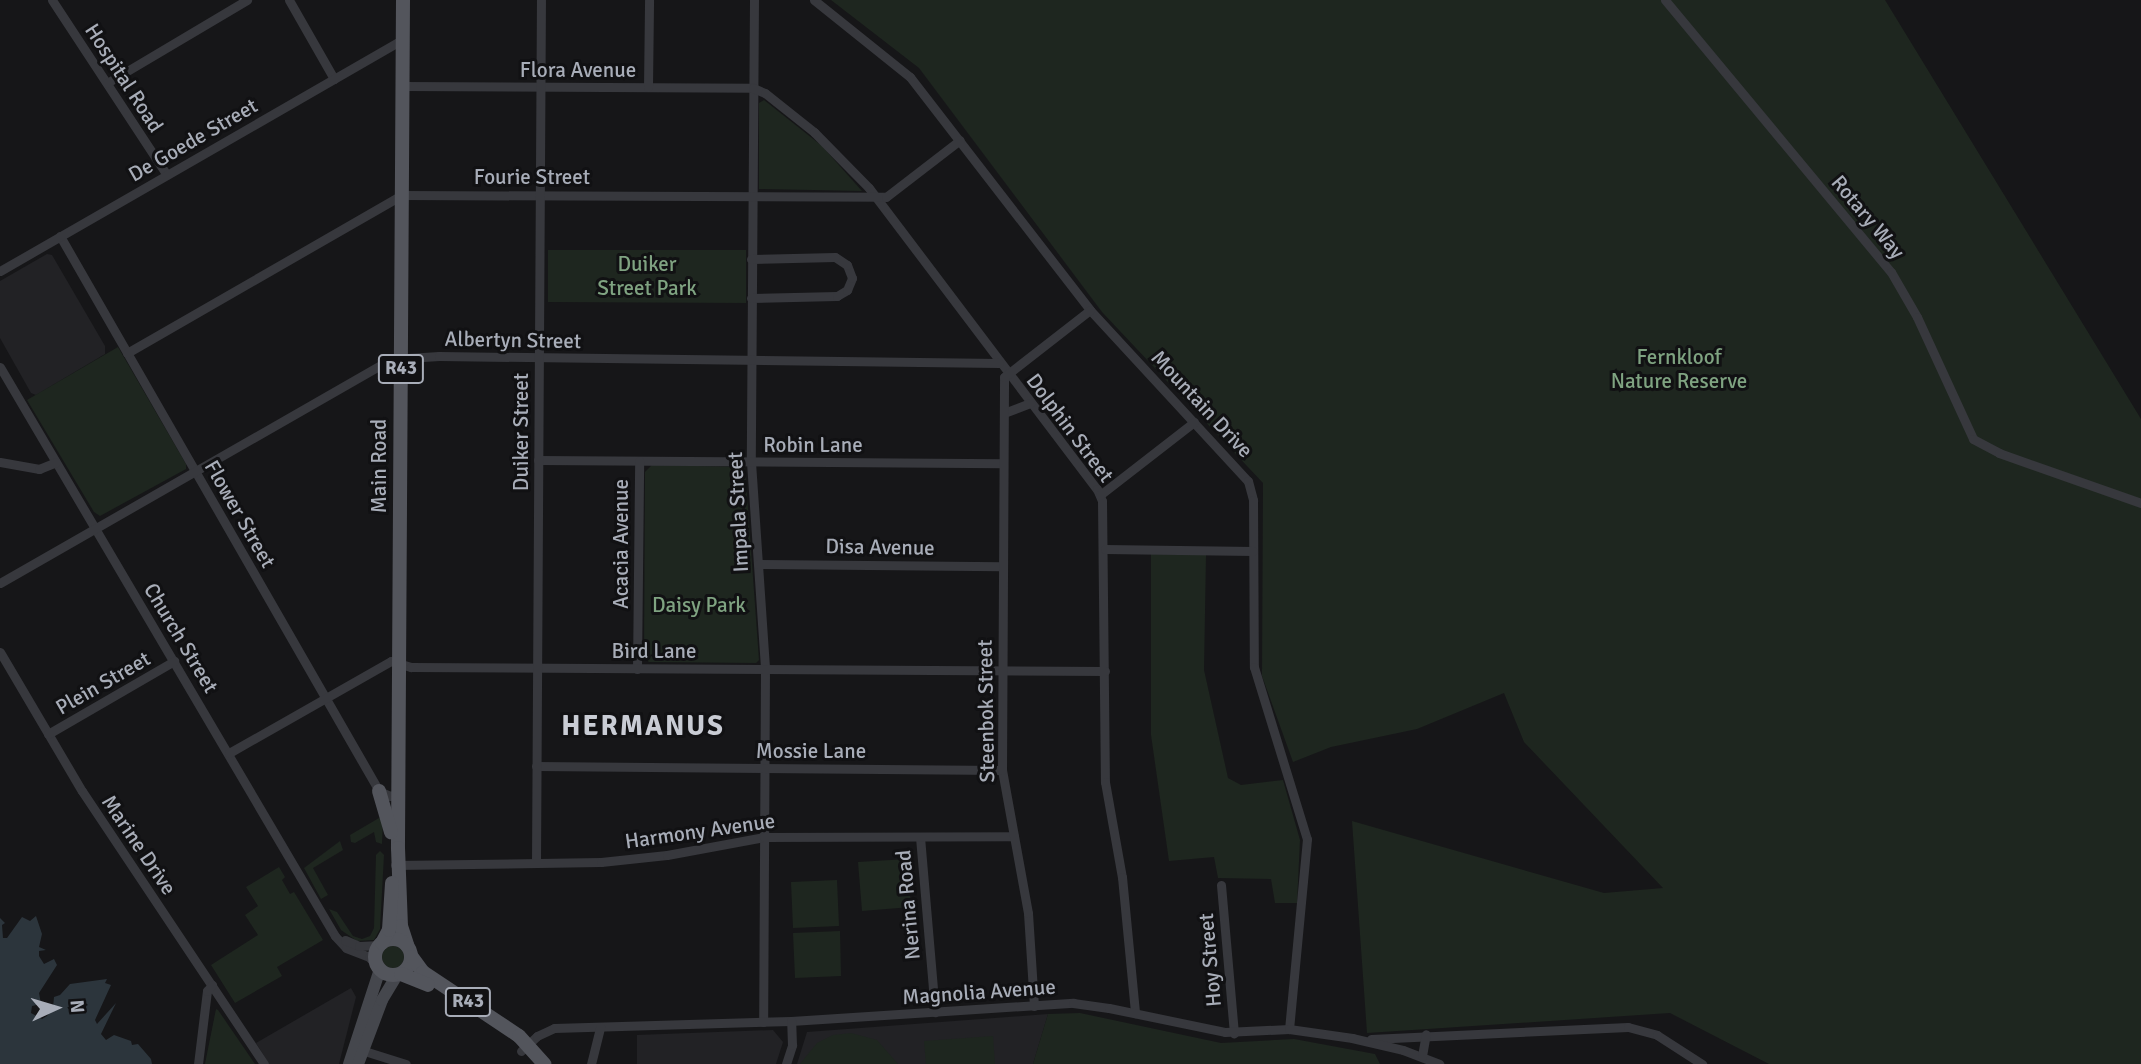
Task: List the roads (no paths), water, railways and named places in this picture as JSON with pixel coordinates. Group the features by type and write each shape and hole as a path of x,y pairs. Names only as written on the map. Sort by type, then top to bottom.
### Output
{"main road":[{"name":"Main Road","path":"358,1064 359,1049 377,984 379,967 375,957 389,924 398,848 403,0"},
{"path":"379,791 390,820 396,865"},
{"name":"Main Road","path":"349,1064 359,1049 389,984 410,965 410,951 401,926 396,865"},
{"path":"381,944 395,939 410,951"},
{"name":"R43","path":"410,951 423,972 544,1064"},
{"name":"R43","path":"379,967 387,974 399,974 424,982 525,1048 532,1064"}],"street":[{"name":"Hospital Road","path":"52,0 167,175"},
{"path":"107,83 247,0"},
{"path":"289,0 334,79"},
{"name":"Duiker Street","path":"536,863 541,0"},
{"path":"648,87 649,0"},
{"name":"Impala Street","path":"754,0 750,359 751,462 765,669 763,1022"},
{"name":"Mountain Drive","path":"814,0 910,77 1090,310 1242,473 1251,487 1255,677 1307,839 1307,864 1289,1029"},
{"name":"Rotary Way","path":"1665,0 1897,280 1917,317 1961,419 1973,439 1998,453 2141,503"},
{"name":"De Goede Street","path":"0,271 403,39"},
{"name":"Flora Avenue","path":"403,86 753,88"},
{"name":"Dolphin Street","path":"753,88 765,93 814,132 847,163 1100,495 1105,513 1105,782 1122,877 1135,1013"},
{"name":"Fourie Street","path":"127,353 402,195 886,197 960,140"},
{"name":"Flower Street","path":"60,236 379,791"},
{"path":"751,259 835,257 847,265 852,278 847,290 837,296 751,298"},
{"path":"1007,374 1090,310"},
{"name":"Albertyn Street","path":"1,584 385,362 401,357 999,363"},
{"name":"Church Street","path":"0,367 341,944 369,957 379,967"},
{"name":"Steenbok Street","path":"1007,374 1004,377 1003,413 1002,770 1028,913 1034,1006"},
{"path":"1003,413 1030,403"},
{"path":"1100,495 1195,422"},
{"name":"Robin Lane","path":"538,460 1003,463"},
{"name":"Acacia Avenue","path":"637,669 639,461"},
{"path":"0,462 39,469 56,462"},
{"path":"1105,549 1253,551"},
{"name":"Disa Avenue","path":"758,564 1002,566"},
{"name":"Marine Drive","path":"0,652 109,833 264,1064"},
{"name":"Plein Street","path":"48,734 174,661"},
{"name":"Bird Lane","path":"229,753 386,662 411,667 1105,671"},
{"name":"Mossie Lane","path":"536,766 1002,770"},
{"path":"379,791 387,795 399,793"},
{"name":"Nerina Road","path":"920,836 935,1012"},
{"name":"Harmony Avenue","path":"396,865 536,863 653,857 764,837 1014,836"},
{"name":"Hoy Street","path":"1221,885 1234,1032"},
{"name":"Church Street","path":"331,926 353,945 381,944"},
{"path":"198,1064 208,991 212,985"},
{"name":"Magnolia Avenue","path":"525,1048 551,1028 791,1021 1090,1004 1234,1032 1289,1029 1366,1040 1422,1056 1439,1064"},
{"path":"786,1064 792,1045 791,1021"},
{"path":"591,1064 600,1027"},
{"path":"1366,1040 1426,1034 1628,1027 1657,1035 1702,1064"},
{"path":"1422,1056 1426,1034"},
{"path":"359,1049 406,1064"}],"district":[{"name":"HERMANUS","path":"643,726"}],"park label":[{"name":"Duiker Street Park","path":"647,276"},
{"name":"Fernkloof Nature Reserve","path":"1679,369"},
{"name":"Daisy Park","path":"699,605"}]}
